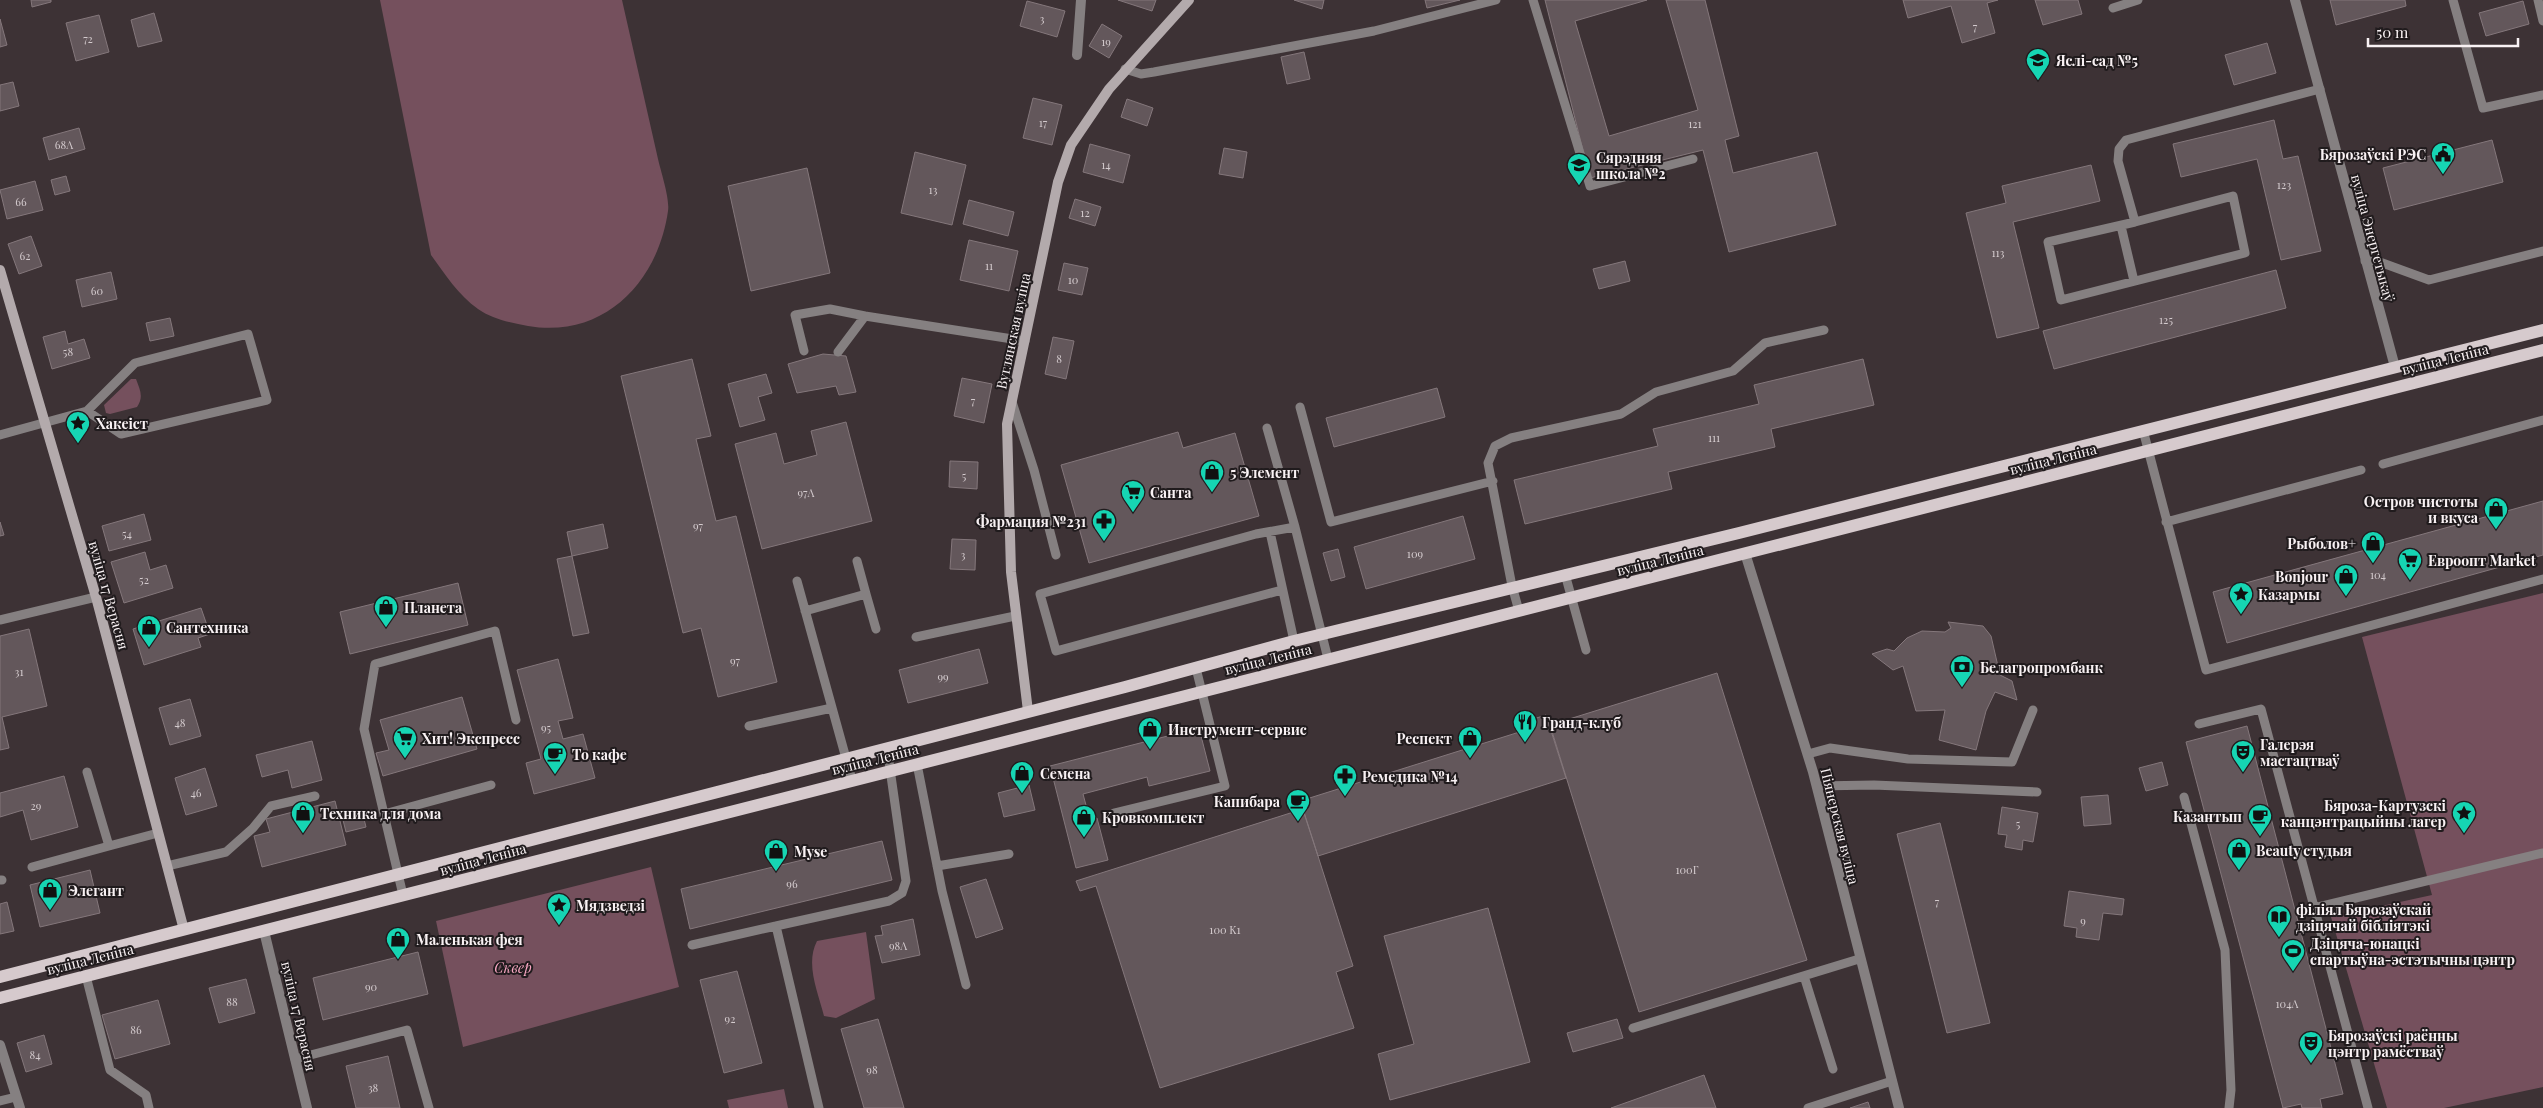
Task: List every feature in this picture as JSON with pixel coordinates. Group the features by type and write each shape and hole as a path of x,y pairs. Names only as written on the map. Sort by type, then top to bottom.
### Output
{"main road":[{"name":"вуліца Леніна","path":"0,977 398,876 1294,641 1512,586 1740,533 2543,330"},
{"name":"вуліца Леніна","path":"0,998 2543,350"},
{"path":"2395,367 2400,386"},
{"path":"1740,533 1746,554"},
{"path":"1028,712 1033,734"},
{"path":"259,911 264,931"},
{"path":"184,930 189,950"}],"street":[{"path":"1077,55 1081,0"},
{"name":"Вуглянская вуліца","path":"1028,712 1011,572 1007,434 1024,342 1058,182 1071,145 1125,68 1188,0"},
{"name":"вуліца Энергетыкаў","path":"2295,0 2395,367"},
{"name":"вуліца 17 Верасня","path":"0,270 96,598 184,930"},
{"name":"Піянерская вуліца","path":"1746,554 1817,786 1859,959 1899,1108"},
{"name":"вуліца 17 Верасня","path":"264,931 307,1108"},
{"path":"0,1045 20,1108"}],"lane":[{"path":"1125,68 1141,74 1154,72 1374,31 1496,0"},
{"path":"1533,0 1590,186 1693,159"},
{"path":"2114,8 2138,0"},
{"path":"2453,0 2483,108 2543,96"},
{"path":"2538,0 2543,21"},
{"path":"2135,222 2118,161 2119,149 2126,140 2320,89"},
{"path":"2233,196 2245,253 2061,300 2048,242 2122,226 2233,196"},
{"path":"2122,226 2134,281"},
{"path":"2365,261 2377,261 2429,280 2543,251"},
{"path":"804,350 795,315 830,309 1024,342"},
{"path":"838,352 865,316"},
{"path":"1518,611 1488,463 1495,446 1511,438 1622,414 1656,392 1733,371 1765,344 1824,330"},
{"path":"0,435 87,411 136,363 248,334 267,400 121,434 87,411"},
{"path":"1012,402 1034,470 1056,555"},
{"path":"1300,408 1331,522 1493,481"},
{"path":"2383,464 2543,420"},
{"path":"1266,428 1295,527 1328,659"},
{"path":"2143,430 2206,670 2543,580"},
{"path":"2166,522 2361,470"},
{"path":"1282,590 1056,651 1040,594 1270,532 1295,527"},
{"path":"1270,532 1294,641"},
{"path":"857,561 876,629"},
{"path":"1565,574 1586,650"},
{"path":"796,581 852,780"},
{"path":"805,611 866,594"},
{"path":"0,620 96,598"},
{"path":"916,637 1015,616"},
{"path":"403,895 364,729 376,664 495,631 516,720"},
{"path":"1114,813 1225,786 1200,692 1196,668"},
{"path":"749,726 832,708"},
{"path":"2199,724 2261,709 2368,1108"},
{"path":"1808,754 1830,748 1908,759 2012,762 2033,710"},
{"path":"692,945 889,901 902,893 906,881 892,770 887,748"},
{"path":"917,764 937,866 966,985"},
{"path":"87,772 110,846"},
{"path":"1817,786 1856,785 2037,792"},
{"path":"384,814 491,786"},
{"path":"167,866 226,852 253,828 271,806 316,796"},
{"path":"2184,797 2225,950 2231,1090 2229,1108"},
{"path":"32,867 158,833"},
{"path":"2314,908 2543,853"},
{"path":"937,866 1009,854"},
{"path":"776,926 819,1108"},
{"path":"1633,1028 1859,959"},
{"path":"86,976 110,1070 146,1095 149,1108"},
{"path":"1804,976 1833,1069"},
{"path":"295,1059 407,1030 429,1108"},
{"path":"1808,1108 1892,1081"},
{"path":"0,1101 16,1097"}],"green space":[{"path":"380,0 622,0 668,200 668,211 662,237 653,261 639,282 623,300 603,314 581,323 555,328 528,326 502,320 483,312 464,297 452,284 431,255"},
{"path":"131,379 136,379 140,390 141,397 137,407 110,414 106,413 104,405"},
{"path":"2543,593 2543,1087 2444,1108 2387,1108 2331,917 2432,895 2362,637"},
{"name":"Сквер","path":"651,867 679,987 463,1047 436,921"},
{"path":"866,932 875,999 836,1018 824,1016 812,969 812,959 817,941"},
{"path":"784,1089 788,1108 729,1108 727,1100"}],"building":[{"path":"31,0 51,0 51,2 32,7"},
{"path":"1118,0 1156,0 1152,11"},
{"path":"1294,0 1324,0 1322,9"},
{"path":"1425,0 1460,0 1427,8"},
{"path":"1545,0 1647,0 1575,21 1609,136 1698,110 1666,0 1705,0 1739,136 1725,140 1733,173 1817,152 1836,225 1729,252 1703,150 1590,178"},
{"path":"1903,0 1998,0 1987,3 1995,33 1962,43 1951,6 1908,18"},
{"path":"2035,0 2078,0 2082,14 2043,25"},
{"path":"2330,0 2405,0 2406,6 2336,25"},
{"path":"1027,1 1065,11 1057,37 1020,26"},
{"path":"2523,1 2529,24 2486,36 2479,13"},
{"path":"154,13 162,41 138,47 131,20"},
{"path":"99,15 109,52 76,61 66,23"},
{"path":"0,19 7,45 0,47"},
{"path":"1102,24 1122,36 1109,58 1089,46"},
{"path":"2267,43 2276,73 2234,85 2225,55"},
{"path":"1304,52 1310,79 1287,84 1281,57"},
{"path":"13,82 19,106 0,111 0,85"},
{"path":"1033,98 1062,105 1052,145 1023,138"},
{"path":"1127,99 1153,108 1147,126 1121,117"},
{"path":"2274,120 2283,159 2298,156 2321,251 2281,260 2257,159 2181,177 2173,144"},
{"path":"79,128 85,149 49,160 43,138"},
{"name":"Бярозаўскі РЭС","path":"2492,140 2503,182 2394,210 2383,168"},
{"path":"1090,144 1130,155 1123,183 1083,172"},
{"path":"1224,148 1247,152 1243,178 1219,174"},
{"path":"915,152 966,165 952,225 901,213"},
{"path":"2091,165 2100,201 2013,222 2039,328 1997,338 1966,213 2006,203 2002,186"},
{"path":"807,168 830,273 751,291 728,186"},
{"path":"66,176 70,191 55,195 51,180"},
{"path":"35,181 43,210 7,219 0,190"},
{"path":"1075,199 1101,207 1095,226 1069,218"},
{"path":"969,200 1014,212 1008,236 963,224"},
{"path":"31,236 42,266 19,274 8,244"},
{"path":"969,240 1018,251 1009,291 960,280"},
{"path":"1625,261 1630,281 1599,289 1593,269"},
{"path":"1064,263 1088,268 1082,295 1058,290"},
{"path":"2276,270 2286,308 2054,369 2043,331"},
{"path":"111,272 117,299 82,307 76,280"},
{"path":"170,318 174,336 150,341 146,323"},
{"path":"65,331 68,344 84,339 90,358 52,369 43,337"},
{"path":"1053,337 1074,341 1066,379 1045,374"},
{"path":"823,354 846,356 856,392 839,395 836,386 797,393 788,364"},
{"path":"692,359 711,436 696,439 716,521 736,516 777,682 718,697 701,628 683,633 621,376"},
{"path":"1863,359 1874,405 1771,429 1775,447 1668,472 1672,489 1525,524 1514,480 1658,446 1653,429 1759,404 1754,385"},
{"path":"766,374 772,393 758,397 765,420 740,427 728,384"},
{"path":"962,378 992,384 984,423 954,416"},
{"path":"1437,388 1445,417 1334,447 1326,418"},
{"path":"846,422 872,521 762,549 735,444 776,433 784,464 817,455 811,431"},
{"path":"1178,432 1183,448 1235,433 1259,516 1089,563 1061,465"},
{"path":"950,461 978,462 977,489 949,487"},
{"path":"2543,501 2543,555 2227,643 2213,592"},
{"path":"144,514 151,540 109,551 102,526"},
{"path":"1463,516 1475,559 1366,589 1354,547"},
{"path":"0,522 4,535 0,536"},
{"path":"603,524 608,548 572,556 567,532"},
{"path":"952,539 976,540 975,570 950,569"},
{"path":"1338,549 1345,577 1331,581 1323,553"},
{"path":"145,552 150,570 166,565 173,588 124,603 111,562"},
{"path":"572,556 589,633 573,636 557,559"},
{"path":"458,583 468,625 350,654 340,612"},
{"path":"201,608 210,634 198,638 201,647 144,665 133,629"},
{"name":"Белагропромбанк","path":"1948,622 1983,626 1991,636 2000,675 2012,681 2017,700 1995,692 1986,711 1976,750 1939,740 1945,710 1916,711 1903,666 1893,670 1872,654 1887,649 1894,651 1907,638 1922,631 1945,632 1951,628"},
{"path":"29,629 47,706 2,717 9,748 0,750 0,636"},
{"path":"979,649 988,683 908,703 899,670"},
{"path":"558,659 573,718 558,721 563,739 583,734 595,778 534,794 526,763 541,759 517,670"},
{"path":"1717,673 1807,960 1639,1012 1550,725"},
{"path":"462,697 477,749 383,776 376,753 389,750 380,720"},
{"path":"190,699 201,736 170,745 159,708"},
{"path":"1546,715 1566,778 1318,856 1300,801 1529,729 1527,721"},
{"path":"2247,726 2343,1094 2320,1099 2322,1108 2302,1108 2301,1104 2283,1108 2186,742"},
{"path":"1199,728 1210,771 1149,786 1147,777 1083,794 1090,820 1097,818 1108,860 1076,868 1050,766"},
{"path":"312,741 322,780 292,788 288,770 262,777 256,755"},
{"path":"2162,762 2168,785 2146,791 2139,768"},
{"path":"205,768 217,806 186,815 175,778"},
{"path":"64,776 78,827 31,840 23,810 0,817 0,793"},
{"path":"1029,785 1035,810 1004,817 998,793"},
{"path":"2108,795 2111,824 2084,826 2081,797"},
{"name":"Техника для дома","path":"335,801 346,845 262,867 254,836 270,832 266,819"},
{"path":"2002,807 2038,813 2033,842 2023,840 2022,850 2005,847 2007,835 1998,834"},
{"path":"1303,809 1353,966 1336,972 1354,1028 1160,1088 1096,886 1080,891 1076,881"},
{"path":"362,811 366,827 346,832 342,816"},
{"path":"1940,823 1990,1023 1947,1033 1897,834"},
{"path":"882,841 892,880 690,929 681,889"},
{"path":"90,870 100,913 40,927 30,885"},
{"path":"986,879 1003,929 976,938 960,887"},
{"path":"2069,891 2124,899 2122,915 2103,913 2099,940 2076,937 2077,928 2064,926"},
{"path":"7,902 14,931 0,934 0,904"},
{"path":"1488,908 1530,1062 1390,1100 1378,1054 1414,1044 1384,936"},
{"path":"913,919 920,955 882,963 875,936 883,935 881,926"},
{"path":"418,952 428,994 323,1020 313,978"},
{"path":"737,971 762,1063 724,1073 700,980"},
{"path":"246,979 255,1013 219,1023 209,988"},
{"path":"158,1000 170,1044 115,1059 102,1015"},
{"path":"878,1019 904,1108 864,1108 841,1029"},
{"path":"1617,1019 1623,1038 1573,1052 1567,1033"},
{"path":"44,1035 52,1064 26,1072 17,1043"},
{"path":"388,1056 400,1108 356,1108 346,1066"},
{"path":"1704,1075 1716,1108 1611,1108"},
{"path":"1868,1102 1870,1108 1850,1108"}],"place":[{"name":"Яслі-сад №5","path":"2038,81"},
{"name":"Бярозаўскі РЭС","path":"2443,175"},
{"name":"Сярэдняя школа №2","path":"1579,186"},
{"name":"Хакеіст","path":"78,444"},
{"name":"5 Элемент","path":"1212,493"},
{"name":"Санта","path":"1133,513"},
{"name":"Остров чистоты и вкуса","path":"2496,530"},
{"name":"Фармация №231","path":"1104,542"},
{"name":"Рыболов+","path":"2373,564"},
{"name":"Евроопт Market","path":"2410,581"},
{"name":"Bonjour","path":"2346,597"},
{"name":"Казармы","path":"2241,615"},
{"name":"Планета","path":"386,628"},
{"name":"Сантехника","path":"149,648"},
{"name":"Белагропромбанк","path":"1962,688"},
{"name":"Гранд-клуб","path":"1525,743"},
{"name":"Инструмент-сервис","path":"1150,750"},
{"name":"Хит! Экспресс","path":"405,759"},
{"name":"Респект","path":"1470,759"},
{"name":"Галерэя мастацтваў","path":"2243,773"},
{"name":"То кафе","path":"555,775"},
{"name":"Семена","path":"1022,794"},
{"name":"Ремедика №14","path":"1345,797"},
{"name":"Капибара","path":"1298,822"},
{"name":"Техника для дома","path":"303,834"},
{"name":"Бяроза-Картузскі канцэнтрацыйны лагер","path":"2464,834"},
{"name":"Казантып","path":"2260,837"},
{"name":"Кровкомплект","path":"1084,838"},
{"name":"Beauty студыя","path":"2239,871"},
{"name":"Myse","path":"776,872"},
{"name":"Элегант","path":"50,911"},
{"name":"Мядзведзі","path":"559,926"},
{"name":"філіял Бярозаўскай дзіцячай бібліятэкі","path":"2279,938"},
{"name":"Маленькая фея","path":"398,960"},
{"name":"Дзіцяча-юнацкі спартыўна-эстэтычны цэнтр","path":"2293,972"},
{"name":"Бярозаўскі раённы цэнтр рамёстваў","path":"2311,1064"}]}
